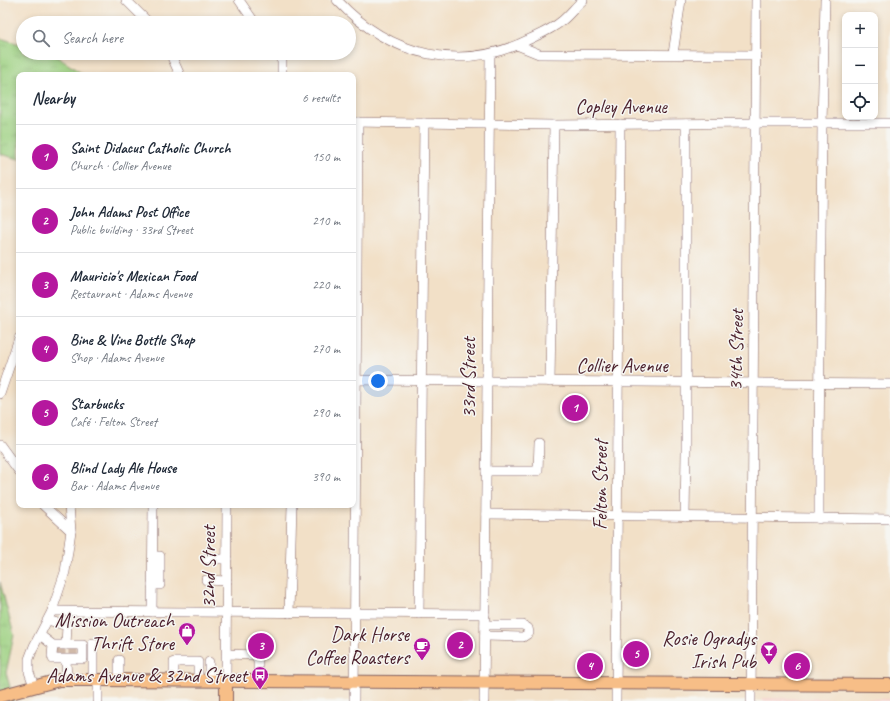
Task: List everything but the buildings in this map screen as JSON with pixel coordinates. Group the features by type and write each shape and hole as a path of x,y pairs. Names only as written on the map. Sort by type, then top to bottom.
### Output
{"main road":[{"path":"0,696 59,680 890,685"},
{"name":"32nd Street","path":"226,680 226,701"}],"street":[{"path":"126,0 142,16"},
{"path":"239,0 250,16"},
{"path":"338,0 352,16"},
{"path":"356,19 376,33 402,46 421,52 448,57 490,55 517,46 549,30 563,20 583,0"},
{"path":"673,54 681,0"},
{"name":"34th Street","path":"751,701 756,0"},
{"path":"819,519 822,124 825,0"},
{"path":"517,46 540,54 756,55"},
{"name":"33rd Street","path":"484,701 490,55"},
{"path":"173,60 179,72"},
{"path":"281,60 282,72"},
{"name":"Copley Avenue","path":"356,122 554,125 756,123 890,124"},
{"path":"419,614 420,381 424,123"},
{"name":"Felton Street","path":"616,701 620,124"},
{"path":"685,518 686,124"},
{"path":"550,382 554,125"},
{"path":"0,394 16,347"},
{"name":"Collier Avenue","path":"356,380 890,384"},
{"path":"486,471 538,471 539,443"},
{"path":"0,445 16,467"},
{"path":"46,508 71,531"},
{"path":"34,686 29,672 29,659 52,611 65,572 71,531 69,508"},
{"path":"152,612 153,508"},
{"name":"32nd Street","path":"226,680 228,508"},
{"path":"289,613 292,508"},
{"path":"354,701 355,508"},
{"path":"486,514 554,514 685,518 890,519"},
{"path":"206,559 227,559"},
{"path":"206,580 227,580"},
{"path":"52,611 485,614"},
{"path":"48,620 66,626 67,680"},
{"path":"485,625 523,625 528,628 529,633 523,637 485,636"},
{"path":"40,635 66,652"},
{"path":"93,643 98,701"},
{"path":"227,654 254,655 258,660 258,680"},
{"path":"119,660 119,680"},
{"path":"174,680 174,662 198,662 203,680"},
{"path":"203,680 209,662"}],"shaded area":[{"path":"762,698 890,699 890,701 762,701"}],"green space":[{"path":"0,38 16,43 16,60 62,60 80,72 16,72 16,158 0,154"},
{"path":"0,582 14,635 6,673 14,701 0,701"}],"tunnel":[{"path":"61,650 61,658"},
{"path":"73,650 73,658"}],"place":[{"name":"Saint Didacus Catholic Church","path":"575,408"},
{"name":"John Adams Post Office","path":"460,645"},
{"name":"Mission Outreach Thrift Store","path":"187,646"},
{"name":"Mauricio's Mexican Food","path":"261,646"},
{"name":"Starbucks","path":"636,654"},
{"name":"Dark Horse Coffee Roasters","path":"422,661"},
{"name":"Rosie Ogradys Irish Pub","path":"769,665"},
{"name":"Bine & Vine Bottle Shop","path":"590,666"},
{"name":"Blind Lady Ale House","path":"797,666"},
{"name":"Adams Avenue & 32nd Street","path":"260,690"}]}
